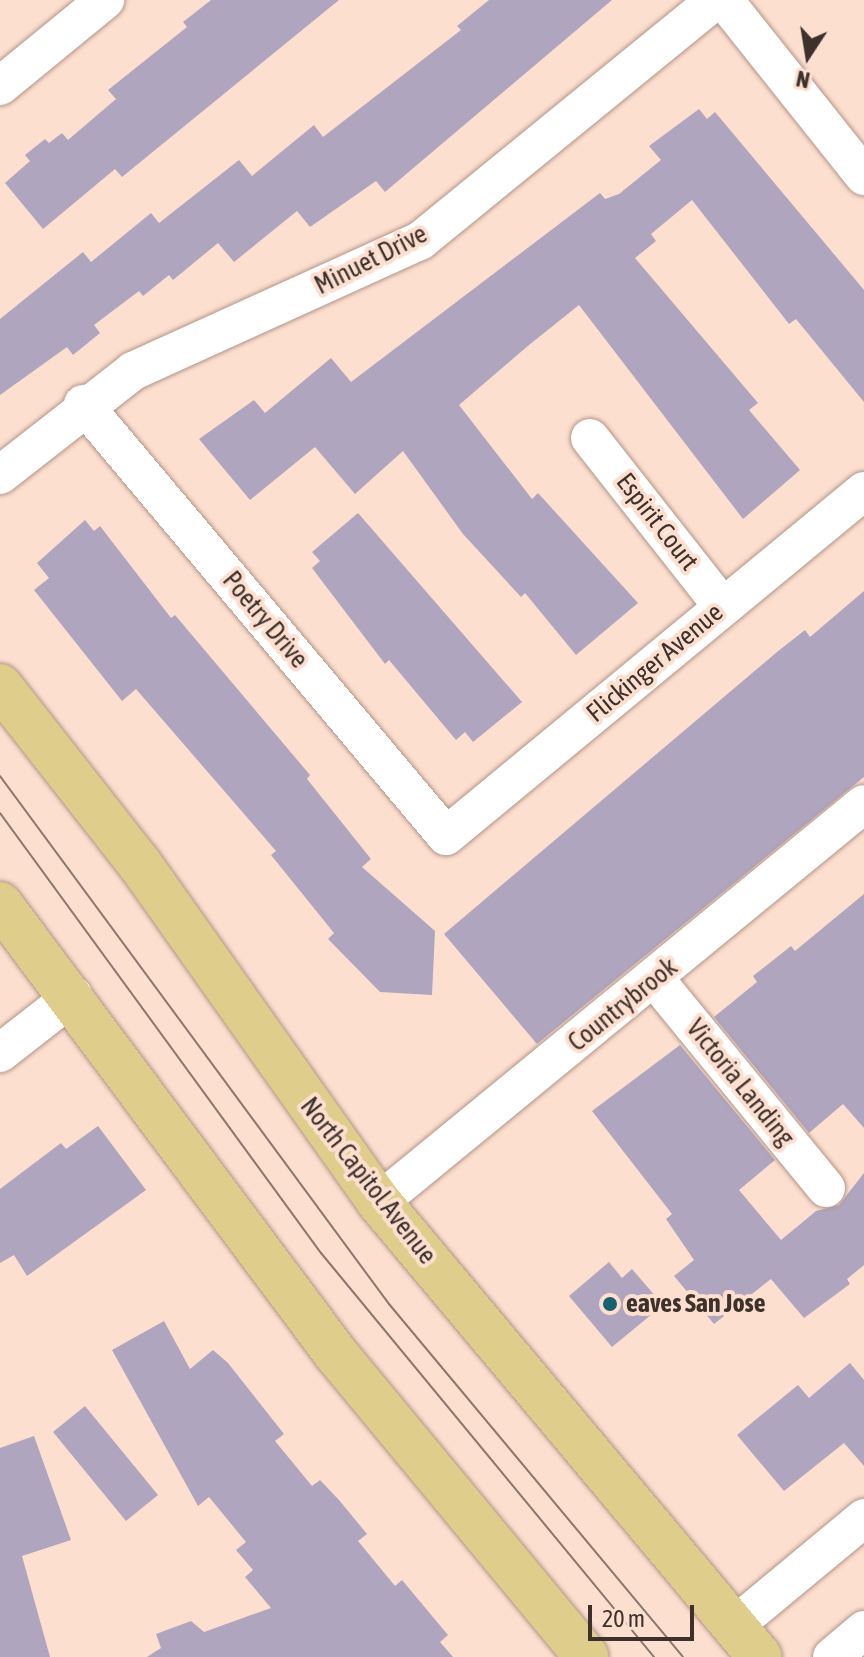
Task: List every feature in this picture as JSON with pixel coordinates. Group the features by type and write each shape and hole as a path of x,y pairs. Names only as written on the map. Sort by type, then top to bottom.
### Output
{"main road":[{"name":"North Capitol Avenue","path":"0,686 139,863 379,1202 747,1641"},
{"path":"0,904 73,996 336,1354 587,1657"}],"street":[{"path":"0,86 105,0"},
{"name":"Minuet Drive","path":"0,475 83,404 133,371 420,241 715,0"},
{"path":"724,0 864,176"},
{"name":"Poetry Drive","path":"83,404 446,836"},
{"name":"Espirit Court","path":"590,438 723,607"},
{"name":"Flickinger Avenue","path":"446,836 864,491"},
{"name":"Countrybrook","path":"379,1202 655,979 864,804"},
{"name":"Victoria Landing","path":"655,979 826,1188"},
{"path":"0,1053 73,996"},
{"path":"747,1641 864,1518"},
{"path":"832,1657 864,1630"}],"building":[{"path":"211,0 339,0 122,177 115,169 43,229 5,183 30,161 25,155 45,139 49,143 62,133 68,140 116,99 108,90 187,27 183,22"},
{"path":"489,0 612,0 385,192 376,181 310,227 297,211 234,262 218,243 173,280 169,275 143,296 139,291 94,325 100,333 73,355 67,347 0,395 0,319 83,252 91,262 151,213 159,223 239,160 252,176 314,125 323,137 461,30 457,26"},
{"path":"699,109 707,119 715,112 864,290 864,402 796,319 789,324 692,200 651,234 656,241 635,258 758,403 749,410 800,470 743,519 579,305 529,345 459,405 532,499 538,493 638,603 576,655 525,593 521,597 463,534 403,451 355,494 315,447 250,500 199,439 254,400 265,413 331,358 351,382 600,193 605,199 619,194 661,160 649,146"},
{"path":"358,513 522,702 473,742 465,732 456,740 389,660 385,664 312,568 320,561 312,552"},
{"path":"85,520 94,531 100,526 171,618 175,615 310,775 307,779 371,859 362,867 435,931 432,995 380,992 328,939 334,933 271,855 276,851 136,689 122,701 34,590 49,578 37,563"},
{"path":"864,591 864,777 537,1044 444,934 777,652 805,630 810,637"},
{"path":"864,894 864,1128 843,1104 809,1133 714,1017 757,982 753,976 791,946 795,951"},
{"path":"680,1045 775,1160 739,1190 781,1240 816,1211 839,1205 864,1173 864,1265 847,1279 850,1284 804,1318 771,1279 714,1324 674,1276 694,1260 666,1219 672,1214 592,1111"},
{"path":"98,1126 146,1190 27,1276 14,1255 0,1263 0,1189 61,1143 66,1149"},
{"name":"eaves San Jose","path":"609,1262 622,1278 632,1269 663,1305 612,1347 569,1296"},
{"path":"164,1321 190,1369 213,1350 228,1363 284,1434 275,1441 312,1486 320,1480 339,1500 367,1534 358,1541 395,1586 402,1580 448,1635 440,1642 453,1657 147,1657 161,1648 156,1634 191,1621 204,1632 271,1608 245,1577 253,1570 236,1550 246,1542 209,1497 198,1506 112,1350"},
{"path":"850,1363 864,1380 864,1466 844,1443 784,1491 737,1435 798,1385 809,1398"},
{"path":"85,1406 158,1495 126,1521 53,1432"},
{"path":"34,1436 71,1540 22,1556 50,1657 0,1657 0,1448"}],"tram line":[{"path":"0,776 389,1304 683,1657"},
{"path":"0,813 321,1253 654,1657"}],"place":[{"name":"eaves San Jose","path":"610,1304"}]}
